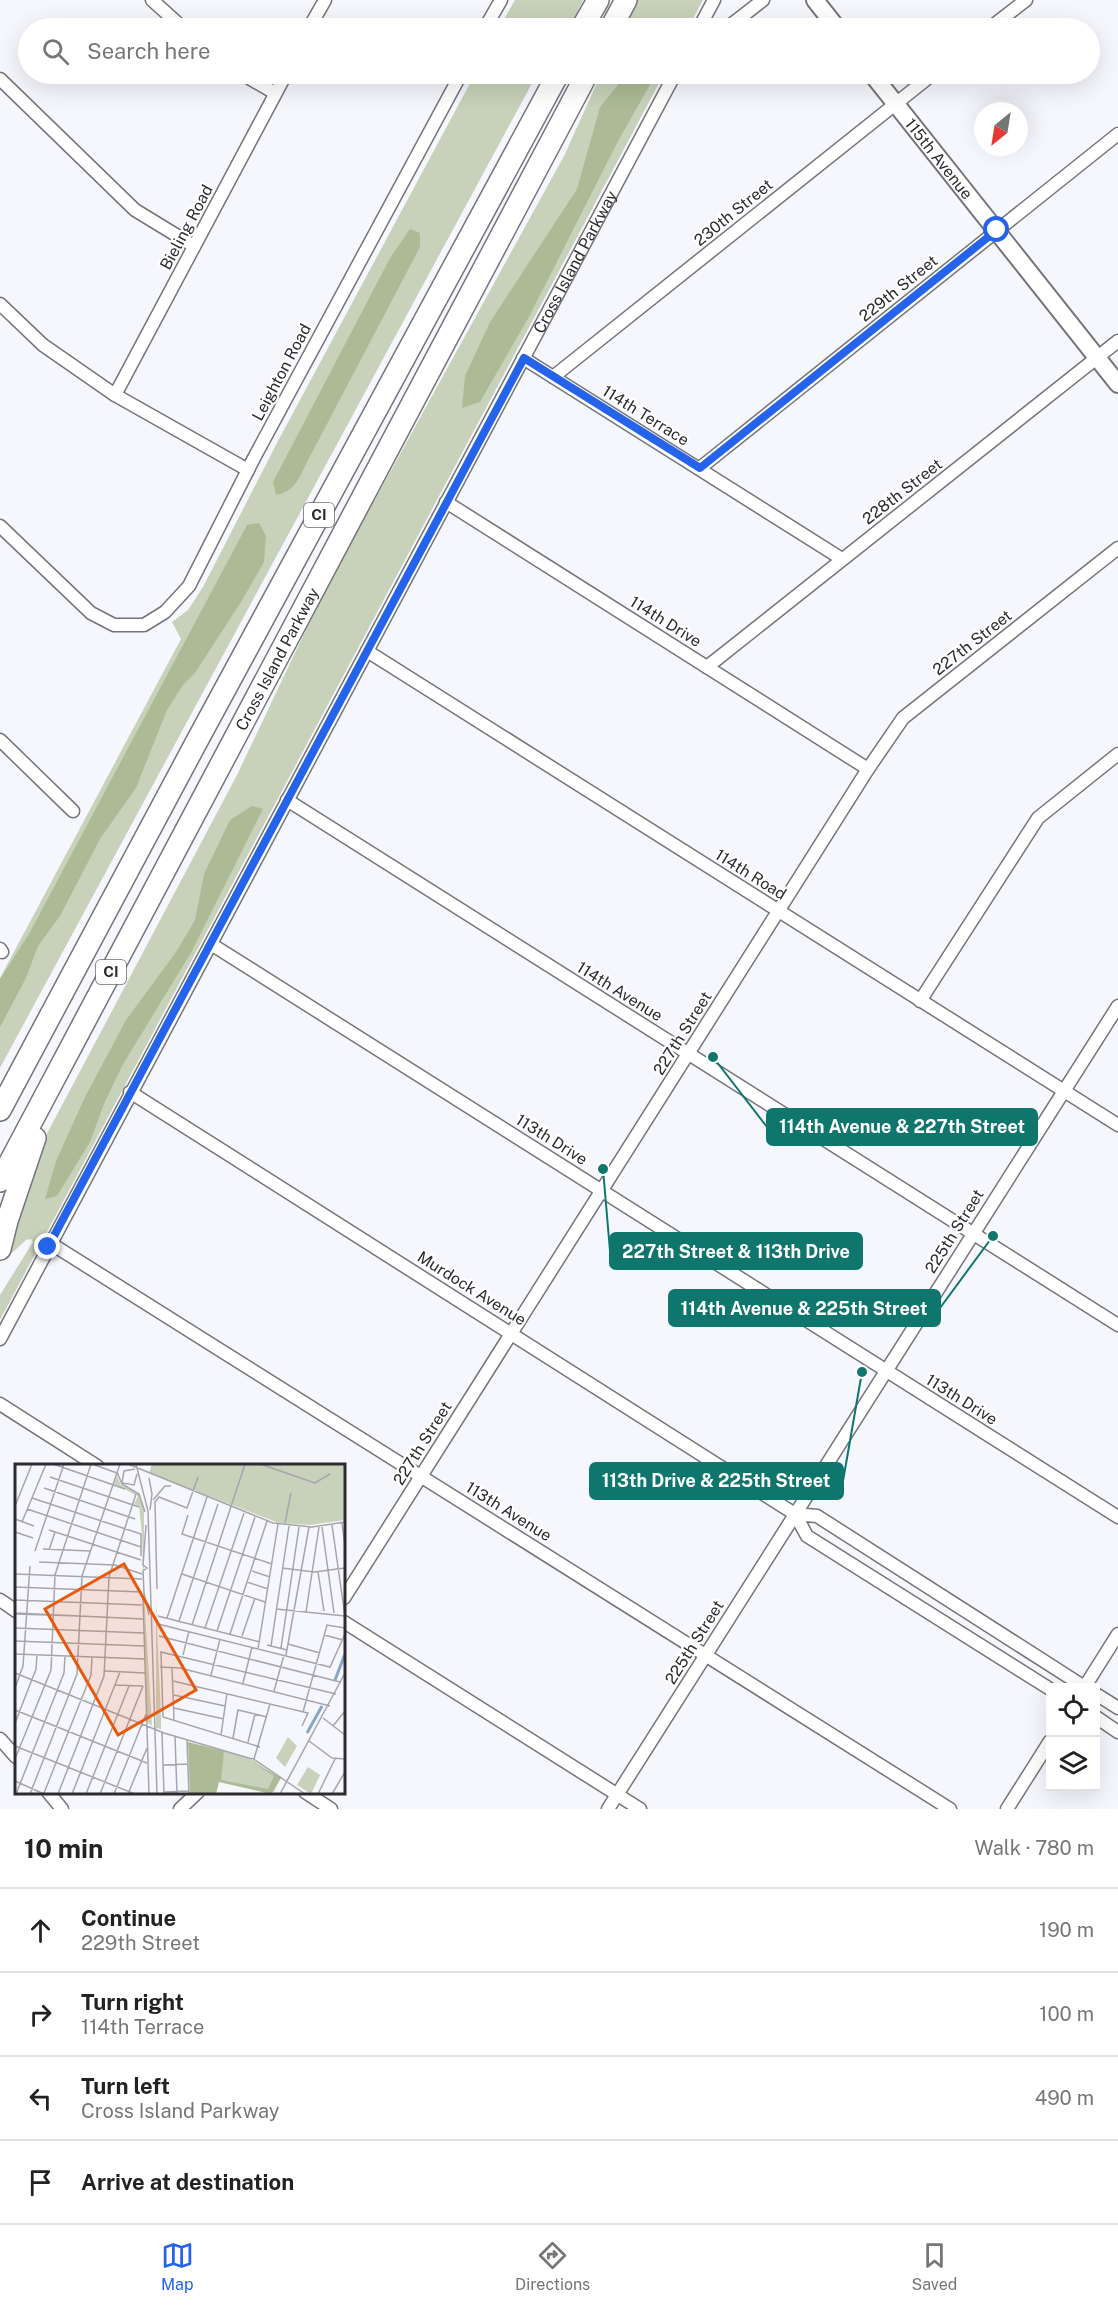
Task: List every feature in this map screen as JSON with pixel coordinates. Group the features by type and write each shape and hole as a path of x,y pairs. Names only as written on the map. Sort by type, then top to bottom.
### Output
{"highway":[{"path":"588,18 598,0"},
{"path":"616,18 626,0"},
{"name":"Cross Island Parkway","path":"0,1110 553,84"},
{"name":"Cross Island Parkway","path":"0,1181 582,84"},
{"path":"0,1098 33,1048"},
{"path":"0,1249 7,1221 58,1072"}],"main road":[{"path":"815,0 829,18"},
{"name":"115th Avenue","path":"880,84 1118,384"}],"street":[{"path":"152,0 172,18"},
{"path":"315,18 325,0"},
{"path":"491,18 501,0"},
{"path":"704,18 714,0"},
{"path":"740,18 763,0"},
{"path":"1003,18 1026,0"},
{"path":"0,79 135,210 194,246"},
{"path":"259,84 275,93"},
{"name":"Bieling Road","path":"116,395 280,84"},
{"name":"Leighton Road","path":"0,526 91,613 114,625 144,625 165,612 189,586 248,470 456,84"},
{"name":"Cross Island Parkway","path":"0,1339 670,84"},
{"name":"230th Street","path":"553,377 920,84"},
{"name":"229th Street","path":"700,468 1118,134"},
{"path":"0,304 43,345 116,395 248,470"},
{"name":"228th Street","path":"707,667 1118,341"},
{"name":"114th Terrace","path":"524,358 842,559"},
{"name":"114th Drive","path":"446,502 868,769"},
{"name":"227th Street","path":"345,1596 868,769 903,718 1118,548"},
{"name":"114th Road","path":"367,651 1118,1125"},
{"path":"0,740 73,811"},
{"path":"920,1001 1038,818 1118,754"},
{"name":"114th Avenue","path":"287,800 1118,1325"},
{"name":"113th Drive","path":"211,944 1118,1517"},
{"name":"225th Street","path":"608,1809 1118,1006"},
{"name":"Murdock Avenue","path":"130,1092 795,1514 817,1516 1079,1683"},
{"name":"113th Avenue","path":"50,1243 950,1809"},
{"path":"0,1404 94,1464"},
{"name":"Murdock Avenue","path":"795,1514 807,1536 1046,1687"},
{"path":"932,1616 943,1597"},
{"path":"0,1600 15,1610"},
{"path":"345,1623 640,1809"},
{"path":"1088,1683 1118,1635"},
{"path":"1100,1697 1118,1708"},
{"path":"1100,1720 1118,1732"},
{"path":"0,1738 15,1756"},
{"path":"1007,1809 1046,1747"},
{"path":"50,1794 62,1809"},
{"path":"180,1809 196,1794"},
{"path":"308,1794 331,1809"}],"green space":[{"path":"515,0 583,0 574,18 505,18"},
{"path":"637,0 703,0 693,18 627,18"},
{"path":"470,84 532,84 0,1068 0,978 181,639 172,622 188,610 203,587 278,441"},
{"path":"596,84 659,84 0,1320 0,1295 33,1242 31,1239 26,1240 12,1253 8,1249 33,1160 237,775 322,596 564,156"},
{"path":"619,84 650,84 617,143 530,315 480,402 462,408 465,376 490,322 577,189 600,107"},
{"path":"410,229 420,233 420,247 298,480 292,488 276,495 273,482 390,258"},
{"path":"259,523 266,536 264,562 195,673 183,685 167,710 136,788 100,839 60,916 38,946 26,978 0,1027 0,979 29,934 247,525"},
{"path":"252,806 263,809 192,951 122,1066 104,1104 90,1142 57,1196 45,1199 56,1161 85,1097 126,1020 176,952 195,920 204,874 230,820"}],"place":[{"name":"114th Avenue & 227th Street","path":"713,1057"},
{"name":"227th Street & 113th Drive","path":"603,1169"},
{"name":"114th Avenue & 225th Street","path":"993,1236"},
{"name":"113th Drive & 225th Street","path":"862,1372"}],"route":[{"path":"48,1247 524,358 700,468 997,230"}]}
